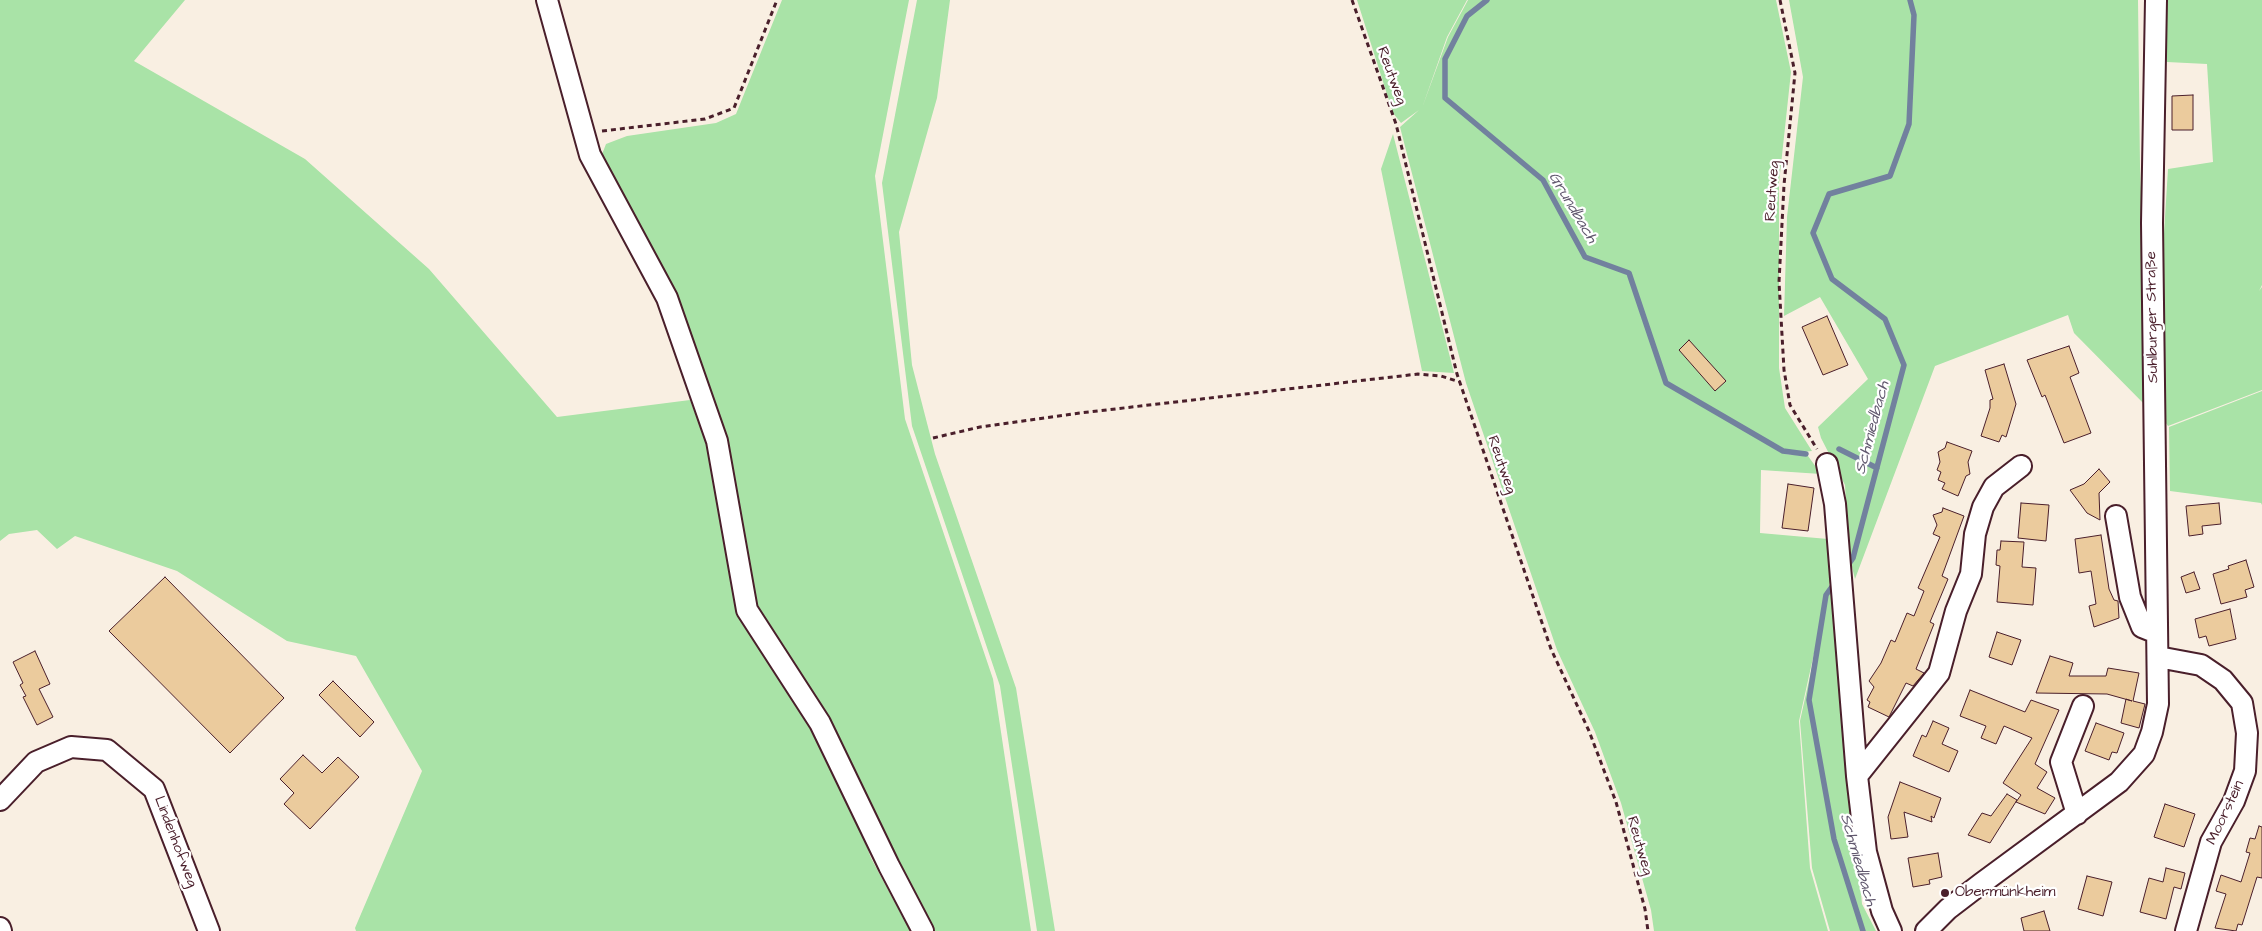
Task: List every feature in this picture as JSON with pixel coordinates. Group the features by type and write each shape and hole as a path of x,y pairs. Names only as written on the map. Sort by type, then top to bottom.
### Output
{"street":[{"path":"547,0 590,156 667,298 717,441 747,610 820,723 888,866 923,931"},
{"name":"Suhlburger Straße","path":"1926,931 1948,909 2119,782 2144,754 2158,704 2152,223 2156,0"},
{"path":"1827,464 1835,504 1856,776 1866,852 1882,911 1891,931"},
{"path":"1856,776 1939,673 1956,611 1971,574 1975,534 1983,507 1994,487 2021,466"},
{"path":"2116,516 2130,597 2142,627 2157,634"},
{"name":"Moorstein","path":"2158,657 2201,665 2223,680 2242,703 2247,733 2245,771 2234,801 2211,842 2186,931"},
{"path":"2077,814 2061,762 2083,706"},
{"name":"Lindenhofweg","path":"0,800 36,762 71,747 107,750 154,789 209,931"}],"path":[{"path":"584,133 705,119 734,108 777,0"},
{"name":"Reutweg","path":"1352,0 1396,124 1460,382 1551,649 1589,731 1616,802 1645,909 1648,931"},
{"name":"Reutweg","path":"1780,0 1795,73 1784,185 1779,282 1784,370 1790,406 1827,464"},
{"path":"933,438 980,427 1080,413 1418,374 1440,376 1460,382"}],"green space":[{"path":"0,0 185,0 134,61 305,159 429,269 557,417 690,400 710,454 742,620 812,730 849,798 871,858 910,931 356,931 355,928 422,771 356,656 287,641 177,571 75,536 57,549 37,530 9,534 0,541"},
{"path":"782,0 909,0 875,176 905,419 993,679 1031,931 930,931 754,610 724,440 601,157 606,144 627,136 716,123 736,114"},
{"path":"917,0 950,0 937,98 899,232 912,365 935,454 1016,688 1055,931 1037,931 1000,686 912,426 882,183"},
{"path":"1357,0 1467,0 1447,37 1422,108 1448,37 1468,0 1776,0 1791,72 1779,183 1779,368 1785,408 1812,451 1785,454 1808,456 1821,474 1761,470 1760,533 1828,539 1831,577 1799,721 1810,868 1828,931 1654,931 1651,910 1621,803 1595,732 1557,650 1466,383 1400,127 1419,110 1401,123 1393,113"},
{"path":"1789,0 2138,0 2140,166 2149,409 2074,333 2068,315 1935,366 1855,579 1849,555 1845,485 1821,438 1818,427 1868,379 1820,297 1784,316 1787,217 1803,77"},
{"path":"2167,0 2262,0 2262,285 2259,291 2262,287 2262,390 2168,426 2163,419 2160,298 2168,169 2213,162 2207,64 2167,62"},
{"path":"1393,134 1454,373 1422,371 1381,169"},
{"path":"2262,391 2262,505 2261,503 2170,491 2169,427"},
{"path":"1832,576 1862,904 1876,931 1830,931 1812,868 1800,721"}],"building":[{"path":"2193,95 2193,130 2172,130 2172,96"},
{"path":"1827,316 1848,365 1823,375 1802,327"},
{"path":"1689,340 1726,381 1715,391 1679,350"},
{"path":"2069,346 2079,373 2070,377 2091,433 2064,443 2045,395 2042,397 2027,360"},
{"path":"2004,364 2016,404 2006,437 2002,435 1999,442 1981,436 1990,408 1990,400 1993,399 1985,370"},
{"path":"1947,442 1972,451 1968,462 1970,474 1966,476 1958,496 1942,489 1945,483 1938,480 1941,472 1937,470 1940,462 1938,452 1945,448"},
{"path":"2099,469 2110,482 2099,493 2100,520 2087,513 2070,490 2084,484"},
{"path":"1788,484 1814,488 1808,531 1782,528"},
{"path":"2021,503 2049,505 2046,541 2018,538"},
{"path":"2219,503 2221,524 2202,526 2203,534 2189,536 2186,506"},
{"path":"1943,508 1964,516 1942,576 1948,579 1930,622 1934,624 1916,669 1924,673 1913,686 1906,683 1889,717 1868,707 1870,702 1867,700 1874,687 1869,681 1881,663 1891,640 1895,642 1907,613 1914,616 1924,591 1918,588 1940,537 1933,534 1937,525 1933,515 1942,512"},
{"path":"2101,535 2109,589 2114,600 2118,601 2119,618 2094,627 2089,606 2096,604 2091,571 2079,573 2075,539"},
{"path":"2001,541 2024,542 2022,567 2036,568 2033,605 1997,602 2000,566 1996,565 1997,550 2000,550"},
{"path":"2246,560 2254,587 2245,590 2247,597 2221,604 2213,574 2229,569 2228,566"},
{"path":"2194,572 2200,589 2186,593 2181,577"},
{"path":"165,577 284,698 230,753 109,631"},
{"path":"2230,609 2236,639 2209,646 2206,636 2199,638 2195,619"},
{"path":"1997,632 2021,640 2012,665 1989,657"},
{"path":"35,651 50,684 39,689 53,717 37,725 23,697 26,696 20,685 23,683 13,662"},
{"path":"2050,656 2073,663 2069,676 2106,676 2108,668 2139,673 2133,701 2145,704 2139,728 2121,723 2126,699 2107,694 2036,693"},
{"path":"333,681 374,722 360,737 319,695"},
{"path":"1970,690 2025,712 2031,700 2059,710 2035,764 2047,772 2037,788 2055,798 2045,814 2016,802 2021,795 2003,783 2032,738 2004,726 1996,744 1981,738 1986,726 1960,716"},
{"path":"1933,721 1949,728 1942,744 1958,751 1949,772 1913,756 1922,735 1926,737"},
{"path":"2096,723 2124,733 2117,753 2112,752 2109,760 2085,751"},
{"path":"303,755 322,773 338,757 359,777 310,829 284,804 294,793 280,779"},
{"path":"1900,782 1941,798 1934,818 1931,816 1932,822 1904,812 1908,837 1891,839 1888,817"},
{"path":"2007,794 2017,800 1990,843 1968,835 1982,813 1991,816"},
{"path":"2165,804 2195,814 2184,847 2154,837"},
{"path":"2259,826 2262,827 2262,878 2257,877 2242,925 2238,924 2236,931 2215,928 2226,894 2216,891 2221,875 2241,882 2250,853 2246,852 2250,838 2255,839"},
{"path":"1938,853 1942,877 1929,880 1930,884 1913,887 1908,858"},
{"path":"2166,868 2185,873 2181,889 2174,887 2166,919 2140,912 2149,878 2163,882"},
{"path":"2087,876 2112,882 2103,916 2078,909"},
{"path":"2044,911 2050,931 2024,931 2021,918"}],"waterway":[{"name":"Grundbach","path":"1487,0 1467,16 1445,59 1445,98 1543,180 1585,257 1629,273 1666,383 1783,451 1806,454"},
{"name":"Schmiedbach","path":"1846,568 1853,558 1904,365 1885,319 1832,279 1813,233 1829,194 1890,176 1909,124 1914,15 1910,0"},
{"name":"Grundbach","path":"1839,449 1877,468"},
{"name":"Schmiedbach","path":"1836,581 1826,595 1809,700 1834,839 1863,931"}],"place":[{"name":"Obermünkheim","path":"1945,893"}]}
